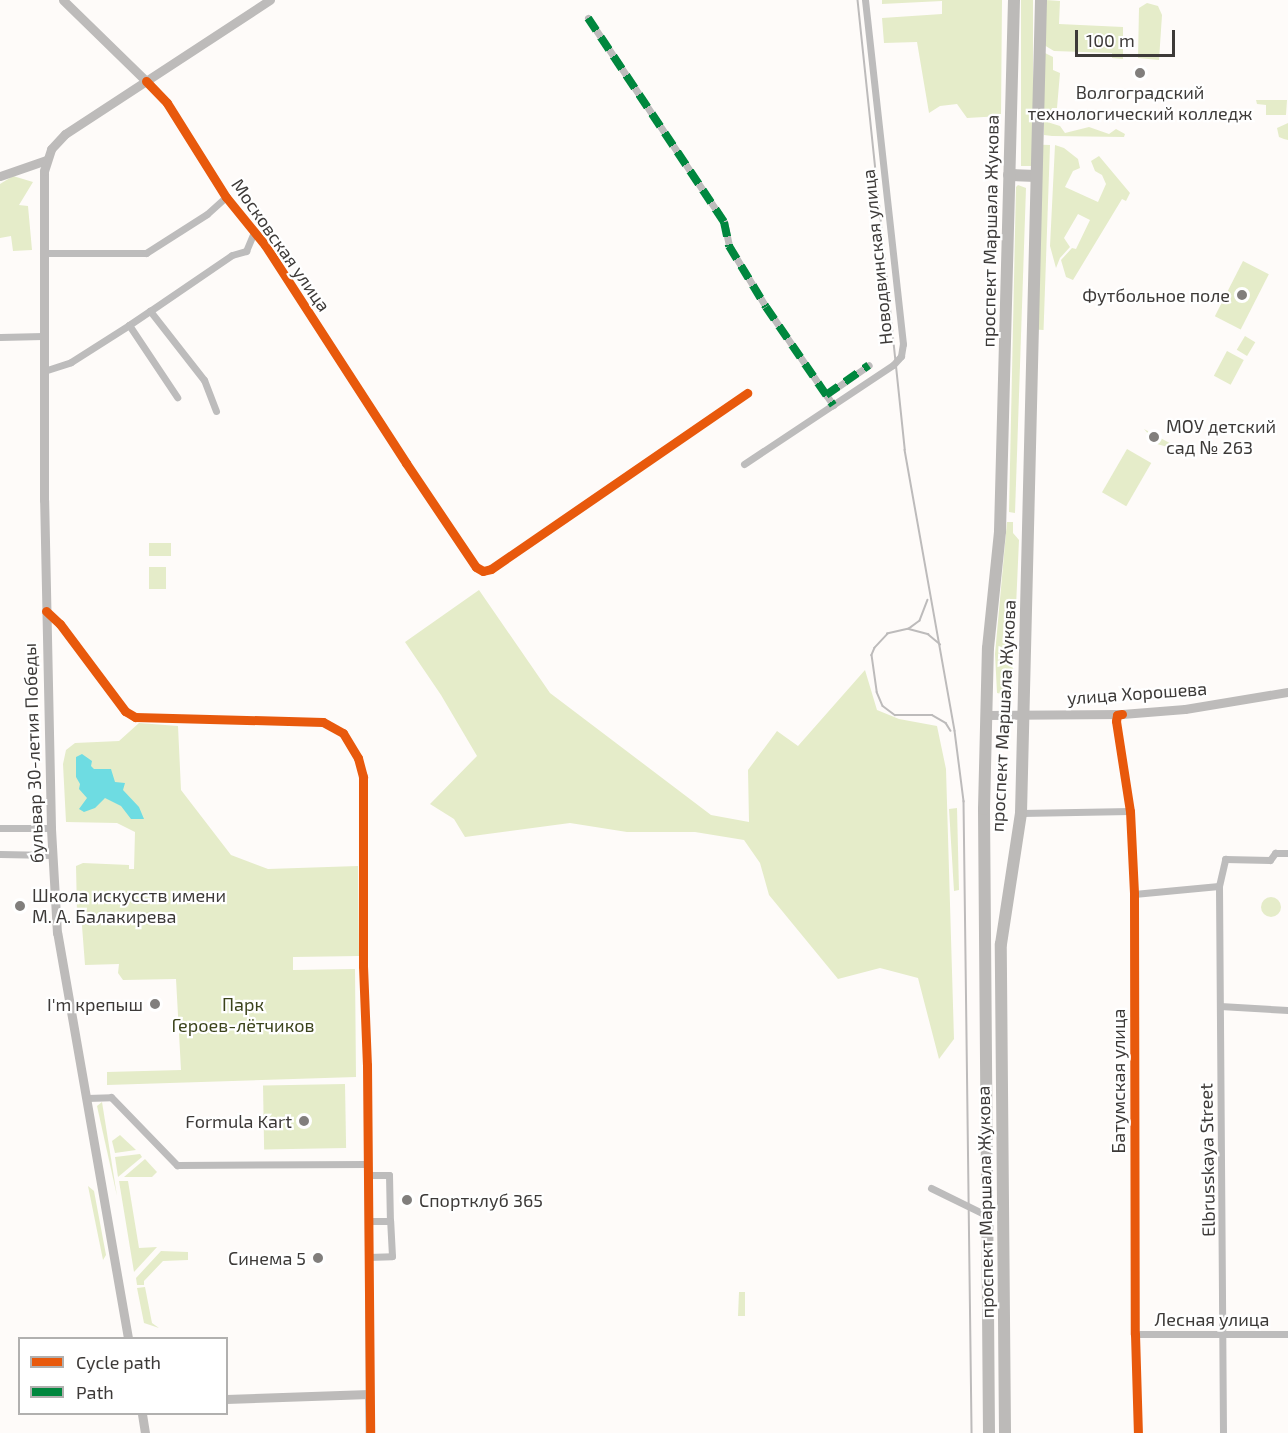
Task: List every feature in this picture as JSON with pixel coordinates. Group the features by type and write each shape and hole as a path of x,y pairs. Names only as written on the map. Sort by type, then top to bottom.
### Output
{"highway":[{"name":"проспект Маршала Жукова","path":"989,1433 984,809 988,648 1000,531 1014,0"},
{"name":"проспект Маршала Жукова","path":"1005,1433 1001,944 1020,813 1041,0"},
{"path":"1009,175 1036,176"}],"main road":[{"path":"63,0 146,81"},
{"path":"0,176 46,160 51,149 65,134 270,0"},
{"name":"бульвар 30-летия Победы","path":"46,160 43,336 52,855 61,959 128,1337"},
{"name":"улица Хорошева","path":"987,715 1122,714 1185,709 1288,694"},
{"path":"228,1399 369,1394 370,1433"},
{"path":"142,1415 145,1433"}],"street":[{"name":"Новодвинская улица","path":"744,464 893,365 901,356 903,344 865,0"},
{"path":"588,18 724,222 729,246 833,405"},
{"name":"Московская улица","path":"146,81 167,103 226,197 254,232 476,567 483,571 491,569 747,393"},
{"path":"43,253 146,253 207,214 226,197"},
{"path":"44,370 71,362 232,255 246,251 254,232"},
{"path":"150,311 204,380 216,411"},
{"path":"129,325 177,397"},
{"path":"0,337 43,336"},
{"path":"826,395 869,365"},
{"path":"46,610 60,624 125,711 135,717 323,722 343,733 350,744 363,777 369,1394"},
{"name":"Батумская улица","path":"1122,714 1117,715 1117,730 1130,812 1134,894 1135,1334 1138,1433"},
{"path":"1020,813 1130,812"},
{"path":"0,828 51,828"},
{"name":"Elbrusskaya Street","path":"1223,1433 1219,886 1225,859 1270,860 1275,853 1288,853"},
{"path":"0,854 52,855"},
{"path":"1134,894 1219,886"},
{"path":"1220,1006 1288,1010"},
{"path":"87,1098 111,1097 177,1165 368,1164"},
{"path":"368,1175 389,1175 393,1256 368,1257"},
{"path":"931,1188 986,1215"},
{"path":"368,1221 390,1221"},
{"name":"Лесная улица","path":"1135,1334 1288,1334"}],"green space":[{"path":"882,0 1002,0 1001,116 967,118 957,104 940,106 929,113 917,42 884,43 882,18 942,14 942,1 882,4"},
{"path":"1021,0 1033,0 1033,166 1021,166"},
{"path":"1046,0 1060,1 1059,24 1123,27 1123,59 1112,58 1112,53 1054,51 1044,45"},
{"path":"1147,3 1158,6 1162,15 1159,60 1138,58 1139,8"},
{"path":"1045,53 1053,57 1053,70 1060,73 1057,108 1052,108 1050,119 1043,119"},
{"path":"1256,100 1287,100 1286,115 1266,115 1266,105 1257,104"},
{"path":"1044,121 1060,126 1065,133 1089,127 1109,134 1116,129 1125,134 1124,137 1044,135"},
{"path":"1288,123 1288,140 1279,137 1277,128"},
{"path":"1042,145 1050,145 1044,330 1036,330"},
{"path":"1055,145 1064,148 1078,159 1080,168 1073,171 1065,187 1098,202 1106,184 1102,175 1095,171 1091,161 1099,156 1130,193 1126,201 1122,199 1073,280 1066,277 1061,260 1072,248 1076,249 1090,220 1078,214 1064,238 1070,247 1060,258 1056,268 1050,246"},
{"path":"13,176 33,182 19,205 28,206 32,250 13,251 11,236 0,238 0,184"},
{"path":"1018,185 1026,188 1015,513 1009,512 1016,187"},
{"name":"Футбольное поле","path":"1243,261 1269,274 1241,329 1215,316"},
{"path":"1245,336 1255,342 1247,356 1237,350"},
{"path":"1227,351 1244,360 1231,385 1214,376"},
{"name":"МОУ детский сад № 263","path":"1144,429 1186,452 1157,444"},
{"path":"1127,449 1151,463 1126,506 1102,492"},
{"path":"1007,522 1013,522 1013,533 1019,540 1012,696 997,693 995,654"},
{"path":"149,543 171,543 171,556 149,556"},
{"path":"149,567 166,567 166,589 149,589"},
{"path":"479,590 550,693 711,815 749,822 748,770 777,731 798,746 865,670 877,710 899,719 937,726 946,769 954,1039 939,1059 918,978 880,968 838,979 769,895 760,863 744,840 695,832 627,832 570,823 465,837 454,819 430,804 477,756 441,695 405,642"},
{"name":"Парк Героев-лётчиков","path":"139,723 178,726 181,790 231,855 268,869 358,866 359,956 293,957 293,970 355,969 356,1077 107,1085 107,1072 181,1070 176,979 123,980 118,973 119,964 85,965 81,913 77,912 76,866 83,863 129,865 129,869 134,869 135,832 117,823 66,822 63,764 66,750 75,743 119,741"},
{"path":"957,808 959,890 954,891 949,809"},
{"path":"1267,897 1275,897 1281,903 1281,911 1275,917 1267,917 1261,911 1261,903"},
{"name":"Formula Kart","path":"345,1084 346,1148 264,1149 263,1085"},
{"path":"102,1102 117,1196 97,1106"},
{"path":"120,1135 136,1150 115,1153 112,1141"},
{"path":"140,1154 142,1157 118,1177 115,1157"},
{"path":"145,1159 157,1172 152,1177 124,1177"},
{"path":"119,1181 128,1181 139,1248 157,1247 134,1272"},
{"path":"88,1186 94,1191 106,1255 103,1260"},
{"path":"161,1251 188,1252 188,1260 163,1261 144,1281 144,1285 137,1285 136,1278"},
{"path":"145,1287 152,1323 159,1328 144,1323 137,1288"},
{"path":"739,1292 745,1292 745,1316 738,1316"}],"water":[{"path":"82,754 92,761 91,766 94,769 111,769 115,782 125,783 123,790 139,807 144,819 131,819 121,806 105,798 95,808 84,812 79,809 87,798 79,789 80,784 76,777 76,757"}],"tram line":[{"path":"858,0 905,450 955,731 964,801 972,1433"},
{"path":"928,600 920,621 909,629 888,634 875,648 872,655 877,692 883,706 895,715 932,715 946,723 951,731"},
{"path":"909,629 928,634 940,644"}],"marked path":[{"path":"588,18 724,222 729,246 766,307 833,405"},
{"path":"826,395 869,365"}],"cycle path":[{"path":"146,81 167,103 226,197 265,245 406,463 476,567 483,571 491,569 747,393"},
{"path":"46,611 60,624 125,711 135,717 323,722 343,733 358,758 363,777 363,966 367,1065 370,1433"},
{"path":"1122,714 1117,715 1116,721 1130,811 1134,894 1135,1334 1138,1433"}],"place":[{"name":"Волгоградский технологический колледж","path":"1140,73"},
{"name":"Футбольное поле","path":"1242,295"},
{"name":"МОУ детский сад № 263","path":"1154,437"},
{"name":"Школа искусств имени М. А. Балакирева","path":"20,906"},
{"name":"I'm крепыш","path":"155,1004"},
{"name":"Formula Kart","path":"304,1121"},
{"name":"Спортклуб 365","path":"407,1200"},
{"name":"Синема 5","path":"318,1258"}]}
